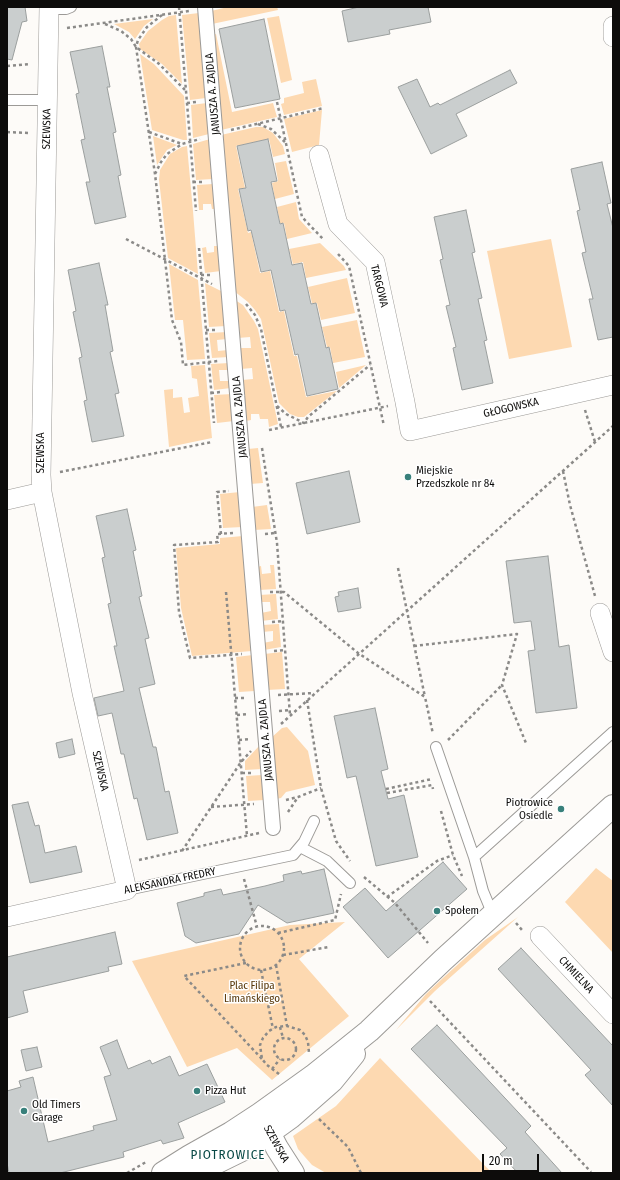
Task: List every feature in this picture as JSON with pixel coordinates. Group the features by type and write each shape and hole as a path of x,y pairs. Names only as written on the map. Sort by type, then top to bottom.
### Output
{"street":[{"name":"SZEWSKA","path":"49,8 41,448 42,492 82,693 127,890"},
{"name":"JANUSZA A. ZAJDLA","path":"199,9 268,830"},
{"path":"612,26 613,37"},
{"name":"TARGOWA","path":"319,155 338,224 375,262 410,431"},
{"name":"GŁOGOWSKA","path":"410,431 613,386"},
{"path":"7,500 42,492"},
{"path":"600,614 613,652"},
{"path":"190,1173 228,1158 252,1145 265,1123 313,1076 369,1031 493,915 613,806"},
{"name":"ALEKSANDRA FREDRY","path":"7,917 127,890"},
{"name":"CHMIELNA","path":"540,936 613,1014"},
{"name":"SZEWSKA","path":"265,1123 293,1173"},
{"path":"163,1173 231,1133 265,1123"}],"lane":[{"path":"49,8 66,9 71,7"},
{"path":"7,100 48,100"},
{"path":"474,857 613,732"},
{"path":"437,749 474,857 483,891 493,915"},
{"path":"314,821 300,848 327,861 350,883"},
{"name":"ALEKSANDRA FREDRY","path":"127,890 293,855 300,848"}],"path":[{"path":"179,7 196,211"},
{"path":"62,29 199,9"},
{"path":"162,15 147,27 138,40 136,47 155,174 172,320 181,342 183,365 222,361"},
{"path":"104,23 121,31 131,39 136,47 158,63 186,90"},
{"path":"277,102 302,217 324,239"},
{"path":"228,131 324,108"},
{"path":"257,124 271,129 286,143"},
{"path":"149,132 182,144"},
{"path":"155,174 167,154 182,144 203,138"},
{"path":"126,240 216,286"},
{"path":"199,248 214,423"},
{"path":"335,250 349,266 384,426"},
{"path":"244,303 255,314 261,329 281,427"},
{"path":"304,422 370,365"},
{"path":"579,393 595,442"},
{"path":"269,430 405,402"},
{"path":"277,406 286,414 304,422"},
{"path":"280,724 613,426"},
{"path":"58,472 212,442"},
{"path":"262,448 277,544 290,715"},
{"path":"562,471 570,506 600,614"},
{"path":"221,534 218,492 232,491"},
{"path":"235,533 217,534 218,542 174,545 179,612 190,658 246,654"},
{"path":"398,568 437,749"},
{"path":"226,592 247,836"},
{"path":"266,592 284,592 358,653 425,697"},
{"path":"414,646 517,634 502,685 437,749"},
{"path":"502,685 526,743"},
{"path":"274,696 314,693"},
{"path":"307,700 321,788 336,841 358,873 395,903 428,943"},
{"path":"182,851 241,762 255,747"},
{"path":"386,789 446,776"},
{"path":"387,793 432,785 436,795"},
{"path":"283,801 321,788"},
{"path":"286,816 298,797"},
{"path":"211,807 258,804"},
{"path":"440,806 453,855 466,883"},
{"path":"135,861 268,830"},
{"path":"387,897 436,861 453,855"},
{"path":"278,933 335,920 341,892 358,873"},
{"path":"245,882 257,927"},
{"path":"257,927 272,929 278,933 282,940 284,947 283,954 276,965 270,969 261,970 251,968 242,957 240,950 241,942 250,930 257,927"},
{"path":"283,954 329,947"},
{"path":"246,963 184,976 262,1059 284,1078"},
{"path":"276,965 287,1026"},
{"path":"261,970 273,1029"},
{"path":"430,1001 591,1172"},
{"path":"262,1059 260,1045 263,1038 269,1031 287,1026 300,1030 305,1035 308,1042 309,1056"},
{"path":"280,1027 282,1038"},
{"path":"282,1038 293,1040 297,1050 294,1057 284,1060 280,1059 277,1057 274,1050 276,1042 282,1038"},
{"path":"272,1069 280,1059"},
{"path":"314,1115 348,1147 361,1173"},
{"path":"127,1173 136,1167"}],"green space":[{"path":"228,7 277,7 278,10 212,24 211,11"},
{"path":"199,13 206,98 190,100 182,15"},
{"path":"176,15 182,84 162,64 140,49 139,44 148,31 162,20 169,16"},
{"path":"279,16 292,80 281,83 267,18"},
{"path":"153,19 144,26 135,39 129,32 114,24"},
{"path":"216,34 232,112 273,103 277,117 221,130 213,35"},
{"path":"140,54 154,64 184,96 187,140 152,130"},
{"path":"316,79 322,106 284,115 281,104 284,103 284,98 304,93 302,82"},
{"path":"207,103 209,134 193,138 191,105"},
{"path":"322,110 319,145 292,152 284,119"},
{"path":"256,127 263,127 273,133 283,146 285,154 273,157 269,139 236,146 245,188 238,189 248,233 251,232 260,273 270,271 279,312 284,311 294,356 297,356 306,397 337,391 304,417 298,417 290,414 279,403 261,319 248,302 234,291 221,135"},
{"path":"153,136 177,145 167,150 157,165"},
{"path":"210,139 213,179 196,180 193,144"},
{"path":"187,146 198,274 168,258 159,180 160,170 170,154 182,147"},
{"path":"286,161 294,194 275,199 272,183 278,181 275,163"},
{"path":"213,184 215,209 212,209 211,204 203,204 203,210 199,210 197,185"},
{"path":"296,202 299,219 312,233 287,239 284,223 280,223 277,207"},
{"path":"551,239 572,347 509,359 487,251"},
{"path":"320,243 344,266 346,270 306,278 303,262 293,264 289,249"},
{"path":"214,246 219,246 221,271 205,273 202,248 206,247 207,253 214,252"},
{"path":"169,264 198,280 205,359 187,360 183,320 175,320"},
{"path":"347,278 355,313 321,320 317,303 312,303 308,287"},
{"path":"205,283 223,292 226,326 209,327"},
{"path":"235,300 243,305 258,329 278,424 269,427 268,419 260,419 259,414 251,414 251,420 246,421 242,380 253,379 252,368 241,369 239,348 251,348 250,337 238,338"},
{"path":"357,320 365,357 333,363 330,347 327,347 322,327"},
{"path":"227,332 227,339 217,340 218,351 228,350 229,357 212,358 209,333"},
{"path":"229,363 230,370 219,370 220,381 231,381 231,388 214,390 211,364"},
{"path":"205,365 212,438 169,447 164,390 173,389 173,398 182,397 184,413 190,412 188,398 199,396 197,379 192,378 191,366"},
{"path":"366,365 339,388 336,372"},
{"path":"232,394 234,421 217,423 214,395"},
{"path":"258,448 263,483 250,484 248,449"},
{"path":"240,492 242,527 223,528 220,494"},
{"path":"267,505 271,529 254,530 252,507"},
{"path":"243,536 252,651 192,656 181,608 176,548 220,544 220,538"},
{"path":"270,565 274,565 276,589 259,590 257,567 261,566 262,574 271,573"},
{"path":"276,594 278,619 261,621 261,613 271,611 270,602 260,602 259,595"},
{"path":"279,624 281,647 264,650 263,643 273,641 273,631 262,632 262,625"},
{"path":"282,652 285,689 267,690 264,654"},
{"path":"253,655 255,691 239,692 236,657"},
{"path":"287,727 308,751 315,785 286,792 281,798 276,799 271,738 282,728"},
{"path":"260,745 262,769 245,770 245,761"},
{"path":"262,775 264,800 248,801 246,776"},
{"path":"596,868 613,881 613,953 565,902"},
{"path":"518,917 435,991 396,1030 426,994 444,977 485,940"},
{"name":"Plac Filipa Limańskiego","path":"345,922 299,959 349,1016 272,1080 237,1048 187,1067 132,961 290,925"},
{"path":"380,1058 492,1173 326,1173 312,1165 298,1149 293,1136 336,1106"}],"building":[{"path":"7,7 25,7 27,21 22,22 12,60 7,59"},
{"path":"359,7 428,7 431,22 389,30 390,34 348,42 342,11"},
{"path":"264,19 280,99 235,108 219,29"},
{"path":"102,46 110,87 107,87 116,132 113,133 121,175 118,176 126,217 95,224 86,182 90,182 81,140 85,139 76,94 79,93 70,52"},
{"path":"510,70 517,83 456,114 467,136 431,154 398,87 417,79 430,107 438,103 440,105"},
{"path":"268,139 277,181 271,182 280,224 283,223 292,265 302,263 311,304 316,303 326,348 329,347 338,389 307,396 298,354 295,355 285,310 280,311 271,270 261,272 251,230 248,231 239,189 246,188 237,146"},
{"path":"602,162 611,203 607,204 613,228 613,337 598,340 589,299 593,299 582,253 586,252 577,211 580,210 571,169"},
{"path":"466,210 475,252 472,253 482,298 478,299 487,340 484,341 493,383 462,390 453,348 456,347 446,306 450,305 440,260 443,259 434,217"},
{"path":"99,263 108,305 105,305 113,351 110,352 119,393 115,394 124,436 92,442 84,401 87,400 79,358 82,357 73,312 76,311 68,270"},
{"path":"349,471 360,522 307,534 296,483"},
{"path":"127,509 136,550 133,551 142,596 139,597 149,638 145,639 155,684 139,688 153,747 156,747 165,792 169,791 178,833 147,840 137,798 134,799 124,754 121,754 112,713 98,716 94,698 124,691 114,646 117,646 108,604 111,603 102,558 105,557 96,516"},
{"path":"548,556 559,647 569,645 577,708 536,713 528,651 535,650 531,621 514,623 506,561"},
{"path":"358,588 361,608 338,612 335,597 339,596 338,592"},
{"path":"375,708 388,769 381,771 388,799 404,795 418,857 376,866 356,776 347,778 334,716"},
{"path":"72,739 75,754 59,758 56,743"},
{"path":"28,802 35,826 39,825 45,853 76,846 82,872 30,883 12,805"},
{"path":"443,862 467,889 388,958 343,907 365,888 386,911"},
{"path":"324,869 334,913 287,923 258,905 239,934 196,943 185,936 177,903 204,896 204,893 221,889 223,895 284,881 283,875 301,871 302,874"},
{"path":"115,932 122,964 108,967 109,971 23,991 28,1012 7,1018 7,957"},
{"path":"521,948 613,1046 613,1106 585,1075 591,1070 498,969"},
{"path":"437,1025 531,1126 525,1132 562,1173 518,1173 500,1154 507,1148 411,1049"},
{"path":"117,1040 128,1069 150,1060 152,1064 170,1056 179,1076 207,1064 225,1102 178,1123 184,1138 163,1144 161,1140 123,1152 124,1157 60,1173 9,1173 7,1163 7,1091 21,1087 19,1081 33,1077 48,1142 94,1130 93,1126 117,1120 104,1077 111,1075 100,1047"},
{"path":"37,1047 42,1067 26,1071 21,1050"}],"place":[{"name":"Miejskie Przedszkole nr 84","path":"408,477"},
{"name":"Piotrowice Osiedle","path":"561,809"},
{"name":"Społem","path":"437,911"},
{"name":"Pizza Hut","path":"197,1091"},
{"name":"Old Timers Garage","path":"24,1111"}],"district":[{"name":"PIOTROWICE","path":"228,1155"}]}
